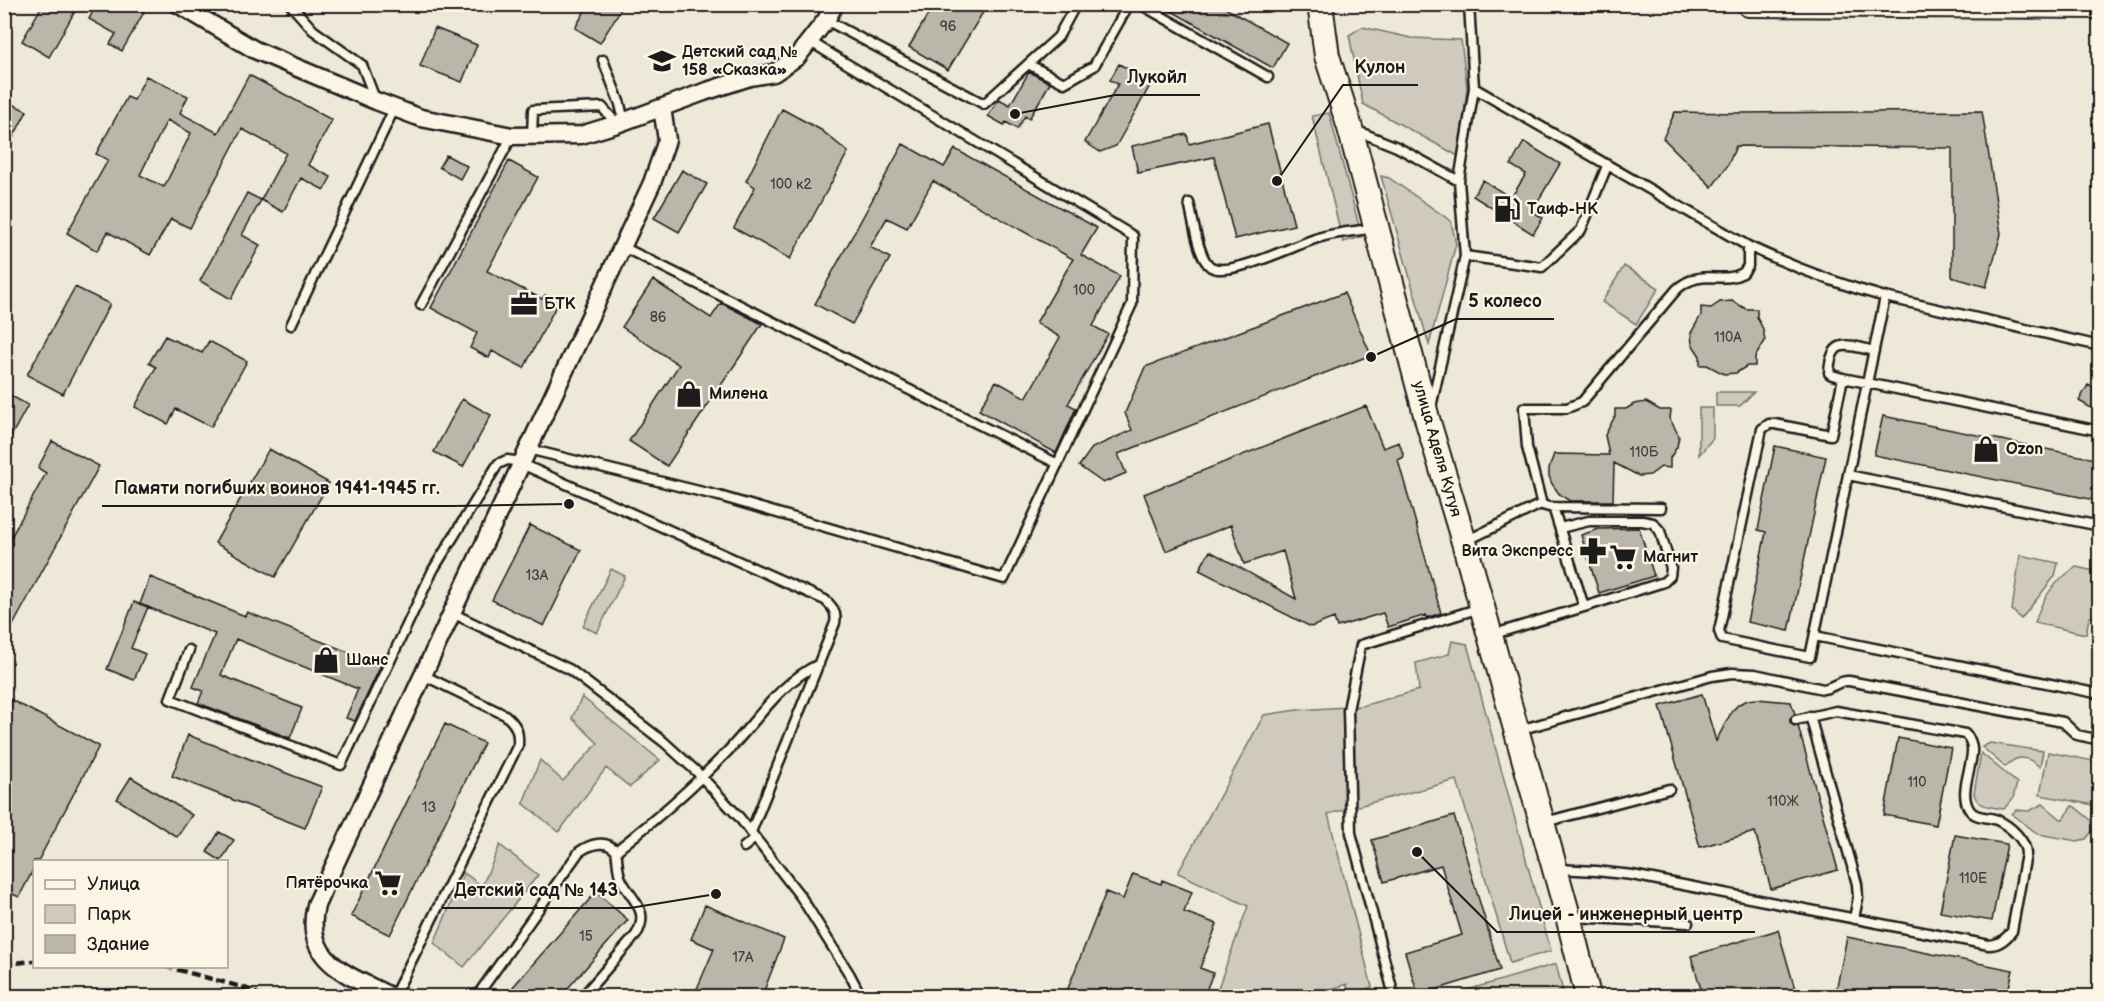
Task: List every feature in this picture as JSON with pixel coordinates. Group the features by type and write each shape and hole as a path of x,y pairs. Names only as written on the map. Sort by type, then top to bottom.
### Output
{"street":[{"path":"178,4 255,50 376,101 421,118 512,136 581,135 750,77 774,73 797,57 826,20 835,4"},
{"name":"улица Аделя Кутуя","path":"1320,4 1327,56 1350,128 1428,422 1464,542 1588,996"},
{"path":"1749,4 2100,6"},
{"path":"392,996 340,970 326,960 318,949 313,935 316,905 652,183 667,140 662,108"}],"lane":[{"path":"290,4 314,30 362,64 376,101"},
{"path":"826,20 984,104 1058,37 1076,4"},
{"path":"1028,64 1064,83 1094,66 1129,4"},
{"path":"1140,4 1268,77"},
{"path":"1428,422 1465,256 1459,181 1474,88 1469,4"},
{"path":"189,650 170,699 341,765 440,557 498,464 525,457 719,496 1004,579 1132,304 1133,236 809,41"},
{"path":"603,60 621,123"},
{"path":"1474,88 1748,246 1790,266 1885,297 2100,346"},
{"path":"291,325 395,107"},
{"path":"532,136 533,110 602,107 621,123"},
{"path":"1350,128 1397,147 1459,181"},
{"path":"421,305 512,136"},
{"path":"1465,256 1542,267 1581,230 1607,166"},
{"path":"1189,203 1203,258 1211,267 1221,269 1237,268 1321,236 1376,228"},
{"path":"1542,504 1527,447 1524,408 1567,408 1582,402 1683,284 1698,277 1735,276 1743,273 1748,266 1748,246"},
{"path":"623,247 1058,464"},
{"path":"1843,378 1831,435 1775,424 1769,424 1762,429 1719,631 1724,639 1810,657 1885,297"},
{"path":"1874,351 1845,345 1838,347 1829,372 1843,378 2100,431"},
{"path":"525,457 825,600 831,605 836,618 753,835 744,847"},
{"path":"1848,475 2100,526"},
{"path":"1464,542 1542,504 1553,507 1661,508"},
{"path":"1553,507 1584,607"},
{"path":"1489,636 1664,582 1671,572 1663,540 1656,526 1648,521 1589,521 1560,528"},
{"path":"1394,996 1352,833 1348,711 1361,645 1481,608"},
{"path":"452,613 569,669 664,742 703,777 753,835 806,906 861,996"},
{"path":"1815,636 2100,694"},
{"path":"616,851 703,777 741,738 790,681 819,664"},
{"path":"1515,731 1705,678 1744,673 1823,689 1849,681 2063,722 2077,735 2100,740"},
{"path":"392,996 518,744 519,735 513,722 505,715 423,675"},
{"path":"1555,869 1619,873 1995,945 2012,931 2026,849 2021,840 2006,825 1995,819 1974,815 1967,805 1965,791 1972,746 1965,734 1836,711 1796,720"},
{"path":"1810,716 1857,884 1858,898 1854,919"},
{"path":"1542,822 1670,789"},
{"path":"477,996 579,852 594,844 605,844 612,846 616,851 620,878 641,913 641,927 583,996"},
{"path":"1568,916 1689,923"}],"green space":[{"path":"1362,27 1411,38 1461,40 1467,87 1460,157 1363,104 1349,35"},
{"path":"1329,113 1362,237 1343,242 1312,116"},
{"path":"1381,176 1389,178 1451,221 1456,244 1429,345"},
{"path":"1624,266 1659,288 1636,324 1602,302"},
{"path":"1716,392 1754,392 1740,406 1716,406"},
{"path":"1699,408 1713,408 1713,438 1699,455"},
{"path":"2020,555 2058,563 2055,576 2021,619 2012,610"},
{"path":"2076,567 2099,572 2099,613 2089,618 2086,634 2035,623 2041,605 2050,591 2061,578"},
{"path":"611,569 625,576 597,633 583,626"},
{"path":"1452,641 1467,644 1551,951 1510,963 1457,780 1328,814 1372,987 1357,992 1357,996 1349,996 1347,984 1309,996 1215,996 1248,906 1178,873 1264,715 1297,710 1362,706 1419,690 1416,663 1449,654"},
{"path":"582,697 660,760 630,787 606,768 559,832 523,803 540,760 563,781 598,743 572,718"},
{"path":"1990,743 2043,751 2040,767 2031,761 2018,758 2005,767 1982,747"},
{"path":"2048,752 2099,762 2099,806 2040,795"},
{"path":"1981,753 2017,783 2013,798 2004,809 1985,806 1975,798"},
{"path":"2043,804 2061,819 2072,806 2075,807 2097,825 2086,839 2077,841 2038,834 2012,814 2016,810 2029,811"},
{"path":"500,845 538,875 464,967 434,943 464,873 482,886"},
{"path":"1556,964 1564,996 1450,995"}],"building":[{"path":"43,4 79,4 49,57 22,41"},
{"path":"97,4 130,4 144,12 122,51 110,44 116,34 89,19"},
{"path":"589,4 624,4 600,43 575,28"},
{"path":"934,4 988,4 948,70 909,47"},
{"path":"1159,4 1218,4 1287,43 1273,68"},
{"path":"435,28 477,45 462,82 420,66"},
{"path":"1119,64 1152,82 1116,146 1100,152 1085,142 1118,84 1110,80"},
{"path":"1029,72 1050,83 1029,119 1025,116 1017,129 1006,122 1004,125 988,116 999,99 1010,105"},
{"path":"249,75 332,120 308,165 331,177 324,190 301,178 283,212 261,200 286,153 242,129 190,228 171,219 150,255 108,232 97,251 67,233 108,160 96,154 127,97 134,100 146,76 188,96 180,113 218,133","holes":["167,120 191,133 164,187 140,175"]},
{"path":"4,100 27,111 4,155"},
{"path":"782,109 821,130 848,152 790,259 734,228 755,187 746,181"},
{"path":"1982,111 2001,234 1986,287 1952,277 1952,148 1736,146 1728,165 1712,187 1663,138 1675,112"},
{"path":"1268,124 1294,225 1235,239 1214,157 1138,173 1132,146 1187,134 1189,144"},
{"path":"1524,142 1560,164 1532,211 1543,218 1533,234 1473,196 1483,180 1511,198 1526,174 1511,165"},
{"path":"903,144 944,167 955,149 1097,228 1081,255 1120,276 1093,326 1108,334 1068,404 1076,408 1056,453 979,410 996,381 1026,398 1060,337 1036,323 1073,259 933,181 907,228 887,218 870,247 890,258 852,324 815,304"},
{"path":"446,155 467,166 460,179 439,167"},
{"path":"509,161 538,177 487,271 542,299 545,295 558,302 524,368 492,351 489,358 470,348 477,333 431,308"},
{"path":"682,170 707,184 679,232 654,218"},
{"path":"247,193 261,200 242,235 260,245 231,299 200,281"},
{"path":"653,280 711,318 721,303 762,324 667,466 629,441 679,365 622,327"},
{"path":"75,287 110,304 63,394 27,375"},
{"path":"1344,293 1371,355 1118,454 1126,473 1103,483 1079,466 1092,448 1132,430 1125,413 1145,367"},
{"path":"1732,301 1746,309 1757,309 1757,317 1763,329 1765,341 1755,357 1755,366 1747,366 1736,373 1724,374 1707,365 1700,365 1700,356 1692,344 1691,333 1701,315 1701,307 1711,308 1720,302"},
{"path":"165,336 202,353 209,341 247,361 211,427 176,409 168,424 135,407 156,367 149,363"},
{"path":"2088,385 2100,391 2100,413 2079,401"},
{"path":"4,392 28,405 4,449"},
{"path":"462,399 491,415 463,467 434,452"},
{"path":"1646,402 1660,410 1671,410 1670,419 1679,436 1677,447 1670,458 1670,468 1661,467 1650,475 1639,476 1614,463 1613,501 1570,501 1560,495 1549,476 1554,454 1609,455 1605,435 1615,416 1615,409 1626,409 1634,404"},
{"path":"1366,406 1383,448 1399,442 1404,457 1398,460 1441,613 1426,618 1426,615 1388,627 1383,613 1337,627 1334,618 1311,627 1199,570 1210,551 1296,599 1283,551 1244,564 1231,525 1166,551 1144,494"},
{"path":"1883,416 2100,460 2100,501 1874,455"},
{"path":"52,441 99,466 4,642 4,550 46,473 38,468"},
{"path":"1775,446 1826,457 1789,631 1747,622 1766,532 1758,530"},
{"path":"269,449 329,483 275,577 215,543"},
{"path":"530,525 581,550 544,626 492,600"},
{"path":"1639,528 1654,576 1599,593 1581,535 1599,529"},
{"name":"Шанс","path":"150,577 245,616 247,612 381,665 355,721 346,718 358,689 236,639 221,675 302,708 290,738 198,703 203,691 193,687 215,634 140,604"},
{"path":"134,602 148,607 131,648 145,654 134,680 107,669"},
{"path":"1702,694 1716,741 1732,711 1739,704 1757,699 1791,702 1795,714 1790,718 1790,722 1798,726 1838,870 1771,889 1755,832 1700,847 1660,706"},
{"path":"4,696 99,746 39,860 33,860 33,870 19,897 4,890"},
{"path":"445,724 484,743 390,935 351,916"},
{"path":"188,735 322,787 305,828 172,776"},
{"path":"1898,738 1951,748 1936,825 1884,815"},
{"path":"131,777 192,815 177,837 117,799"},
{"path":"1454,816 1500,970 1418,995 1405,952 1462,935 1441,865 1384,882 1372,840"},
{"path":"219,832 234,840 222,860 207,852"},
{"path":"1955,835 2007,844 1992,921 1940,912"},
{"path":"1133,874 1161,884 1162,880 1192,892 1184,912 1217,924 1200,968 1213,973 1204,996 1065,996 1106,892 1123,899"},
{"path":"596,892 628,920 561,996 505,996"},
{"path":"705,905 784,939 762,996 708,996 696,991 714,949 691,939"},
{"path":"1778,930 1797,996 1703,996 1691,956"},
{"path":"1847,937 2013,970 2007,996 1835,996"}],"railway":[{"path":"4,964 33,961"},
{"path":"171,968 245,988 262,996"}],"place":[{"name":"Детский сад № 158 «Сказка»","path":"662,61"},
{"name":"Лукойл","path":"1015,114"},
{"name":"Кулон","path":"1277,181"},
{"name":"Таиф-НК","path":"1507,209"},
{"name":"БТК","path":"524,304"},
{"name":"5 колесо","path":"1371,357"},
{"name":"Милена","path":"689,394"},
{"name":"Ozon","path":"1986,449"},
{"name":"Памяти погибших воинов 1941-1945 гг.","path":"569,504"},
{"name":"Вита Экспресс","path":"1593,551"},
{"name":"Магнит","path":"1623,557"},
{"name":"Шанс","path":"326,660"},
{"name":"Лицей - инженерный центр","path":"1417,852"},
{"name":"Пятёрочка","path":"388,883"},
{"name":"Детский сад № 143","path":"716,894"}]}
